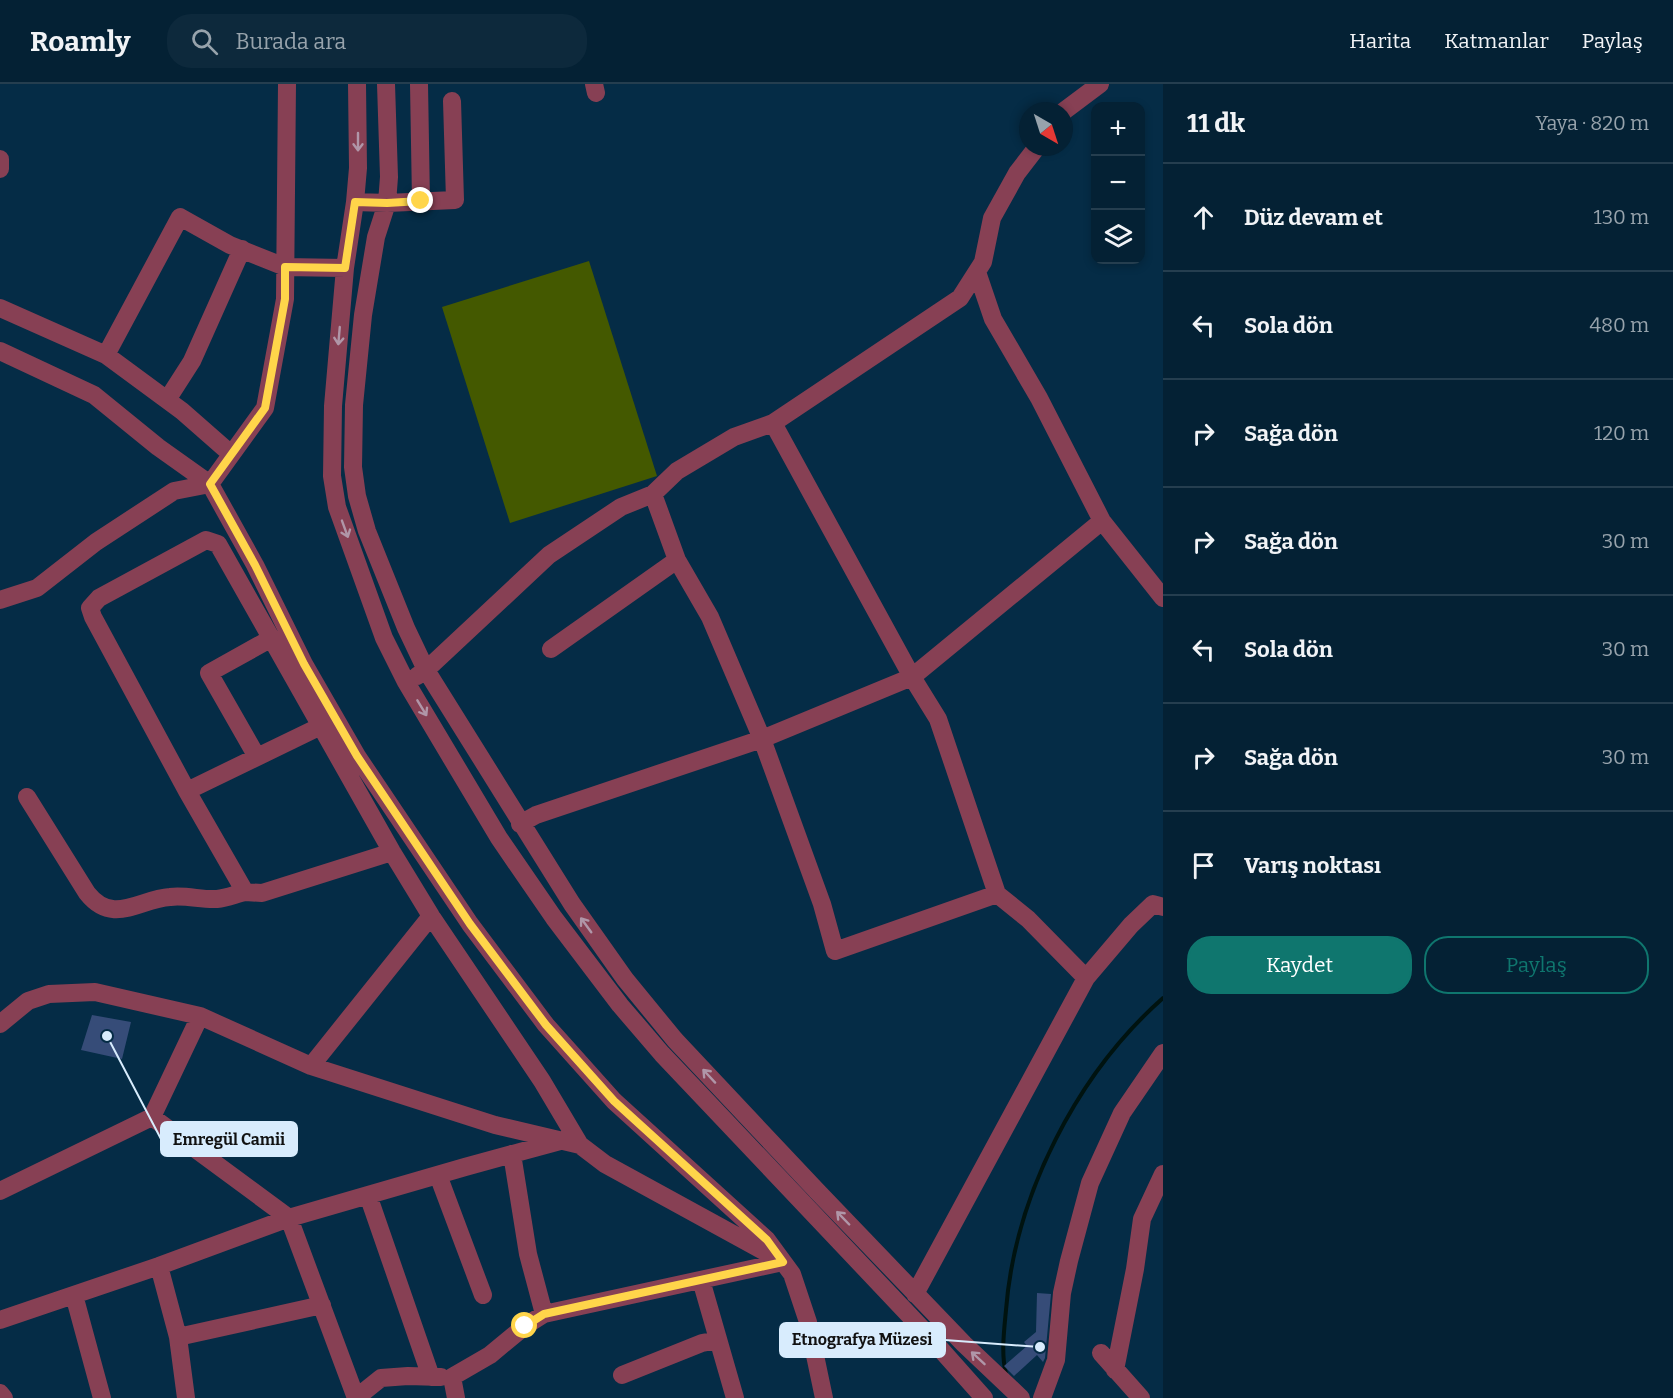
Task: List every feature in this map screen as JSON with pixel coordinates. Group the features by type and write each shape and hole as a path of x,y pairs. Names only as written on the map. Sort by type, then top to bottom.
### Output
{"street":[{"path":"0,600 37,588 96,542 174,491 210,484 265,408 285,299 287,84"},
{"path":"357,84 358,168 355,202 339,268 332,476 337,507 384,638 406,682 499,838 554,918 620,1005 662,1054 928,1335 984,1398"},
{"path":"386,84 389,177 387,203 376,237 363,315 354,405 353,467 357,496 367,531 406,628 426,670 520,824 572,904 625,979 675,1040 915,1294 1021,1398"},
{"path":"419,84 421,201"},
{"path":"1073,104 1100,84"},
{"path":"355,202 455,200 452,101"},
{"path":"406,682 426,670 549,555 621,507 653,494 677,471 734,437 773,423 960,298 983,262 992,218 1017,173 1030,156"},
{"path":"0,159 0,169"},
{"path":"106,355 180,216 242,249 285,267 339,268"},
{"path":"167,400 192,361 242,249"},
{"path":"977,272 993,319 1038,398 1102,521 1163,598"},
{"path":"0,308 106,355 167,400 231,454"},
{"path":"0,351 94,394 158,447 210,484 255,565 304,664 357,756 470,924 546,1025 614,1101 767,1240 792,1274 808,1322 824,1398"},
{"path":"773,423 912,677 938,719 997,894 1028,919 1086,978"},
{"path":"653,494 677,560 710,617 762,739 822,904 835,951 997,894"},
{"path":"520,824 536,815 762,739 912,677 1102,521"},
{"path":"245,892 187,791 90,608 99,598 206,540 218,544 392,852 431,916 542,1081 580,1145 604,1164 782,1261"},
{"path":"552,649 677,560"},
{"path":"257,758 209,673 272,639"},
{"path":"187,791 321,726"},
{"path":"27,797 87,893 98,904 111,909 126,909 170,897 219,899 245,892 262,893 392,852"},
{"path":"915,1294 1086,978 1131,925 1153,904 1163,907"},
{"path":"311,1066 431,916"},
{"path":"0,1024 28,1001 49,994 95,992 200,1016 311,1066 495,1125 580,1145"},
{"path":"0,1191 152,1117 200,1016"},
{"path":"1041,1398 1056,1360 1062,1293 1090,1183 1122,1113 1163,1053"},
{"path":"152,1117 289,1218 356,1398 381,1378 452,1377 490,1355 525,1326 544,1314 782,1261"},
{"path":"0,1320 159,1266 289,1218 562,1141"},
{"path":"512,1154 528,1254 544,1314"},
{"path":"1115,1370 1135,1269 1142,1219 1163,1174"},
{"path":"438,1175 483,1295"},
{"path":"368,1195 432,1377"},
{"path":"159,1266 178,1337 186,1398"},
{"path":"701,1280 735,1398"},
{"path":"74,1295 102,1398"},
{"path":"178,1337 322,1305"},
{"path":"621,1375 702,1343 718,1340"},
{"path":"1101,1353 1141,1398"},
{"path":"452,1377 456,1398"},
{"path":"0,1393 4,1398"}],"green space":[{"path":"589,261 657,476 510,523 442,307"}],"building":[{"path":"92,1015 131,1022 122,1059 81,1050"},
{"path":"1037,1293 1051,1294 1045,1358 1043,1362 1037,1355 1014,1376 1004,1366 1027,1346 1024,1342 1036,1332"}],"waterway":[{"path":"1006,1374 1004,1334 1012,1267 1022,1223 1037,1181 1056,1139 1078,1100 1103,1063 1163,998"}],"place":[{"name":"Emregül Camii","path":"107,1036"},
{"name":"Etnografya Müzesi","path":"1040,1347"}],"route":[{"path":"421,201 355,202 345,268 285,267 285,299 265,408 210,484 255,565 304,664 357,756 470,924 546,1025 614,1101 767,1240 783,1262 544,1314 525,1326"}]}
